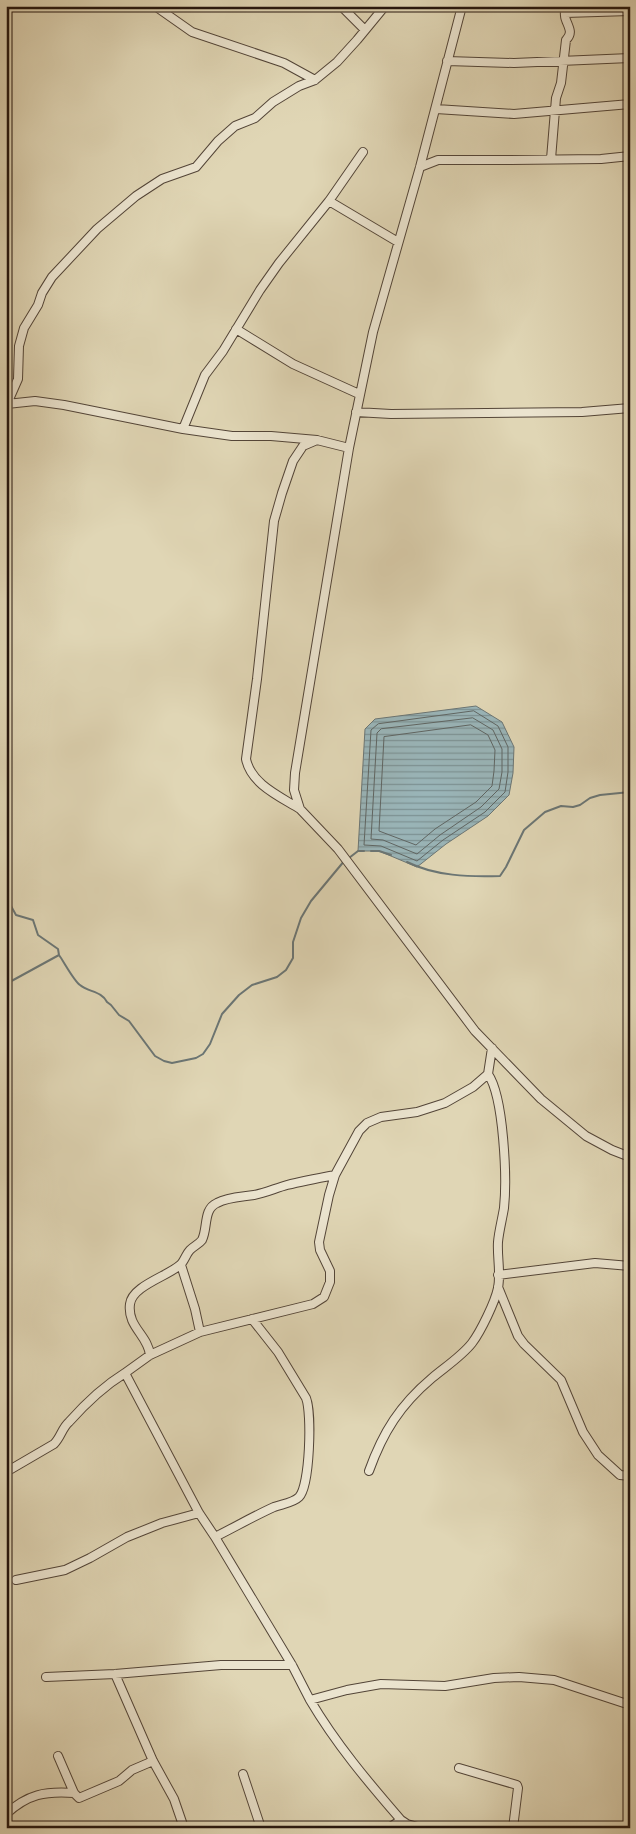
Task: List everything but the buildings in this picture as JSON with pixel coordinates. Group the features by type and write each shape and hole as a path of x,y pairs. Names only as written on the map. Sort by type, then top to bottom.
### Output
{"street":[{"path":"155,6 192,32 284,64 315,80"},
{"path":"341,6 364,30"},
{"path":"349,448 317,440 271,436 232,436 183,429 35,401 7,404 18,379 18,346 24,328 52,276 97,229 136,196 162,179 196,167 218,141 234,126 254,118 290,92 315,80 337,62 385,6"},
{"path":"300,809 294,790 295,773 359,394 373,332 436,109 462,6"},
{"path":"551,159 556,98 562,84 566,40 570,36 565,10 630,12"},
{"path":"447,61 514,63 630,58"},
{"path":"436,109 514,114 630,104"},
{"path":"183,429 205,375 223,351 279,263 329,201 363,152"},
{"path":"420,167 438,160 600,159 630,156"},
{"path":"329,201 398,242"},
{"path":"236,329 293,364 359,394"},
{"path":"356,412 399,414 582,412 630,408"},
{"path":"317,440 303,446 293,461 274,522 257,679 246,759 248,769 256,781 300,809 338,849 475,1031 540,1099 586,1136 612,1150 630,1156"},
{"path":"6,1472 54,1444 60,1438 68,1422 109,1384 150,1355 200,1332 313,1304 324,1297 330,1282 330,1271 320,1250 319,1242 335,1174 359,1131 367,1123 382,1117 417,1112 446,1103 473,1087 488,1074 492,1048"},
{"path":"370,1471 378,1447 392,1421 429,1380 473,1342 491,1307 498,1287 498,1242 504,1207 504,1154 501,1118 493,1081 488,1074"},
{"path":"150,1355 144,1339 132,1322 130,1312 131,1299 139,1291 181,1265 190,1250 202,1240 210,1208 216,1203 231,1198 255,1195 286,1185 335,1174"},
{"path":"498,1275 595,1263 630,1266"},
{"path":"181,1265 200,1332"},
{"path":"498,1287 518,1336 560,1380 583,1432 598,1455 620,1475 630,1476"},
{"path":"215,1537 274,1507 299,1498 305,1489 310,1439 308,1404 278,1352 252,1319"},
{"path":"125,1373 199,1513 292,1665 327,1729 405,1824"},
{"path":"16,1580 65,1570 128,1536 162,1523 199,1513"},
{"path":"46,1677 114,1674 221,1665 292,1665"},
{"path":"114,1674 153,1761 174,1799 184,1828"},
{"path":"310,1700 347,1690 381,1684 445,1686 494,1678 519,1677 554,1680 630,1705"},
{"path":"58,1756 74,1793 79,1798 119,1780 132,1770 153,1761"},
{"path":"459,1768 517,1785 513,1828"},
{"path":"243,1774 261,1828"},
{"path":"6,1814 28,1798 38,1794 74,1793"},
{"path":"389,1828 405,1824 421,1828"}],"water":[{"path":"476,706 502,722 514,747 513,773 509,795 488,816 446,844 417,867 379,851 358,851 365,729 375,719"}],"waterway":[{"path":"407,862 418,867 452,875 500,876 524,830 545,812 561,806 573,807 580,805 590,798 600,795 630,792"},
{"path":"349,858 358,851 364,851"},
{"path":"371,851 379,851 391,855"},
{"path":"6,984 59,955 78,983 105,998 119,1015 129,1021 155,1056 172,1063 196,1058 203,1054 210,1044 222,1014 239,995 252,985 277,977 286,970 293,958 293,942 301,918 311,901 345,860"},
{"path":"6,897 16,915 33,920 38,935 58,949 59,955"}]}
